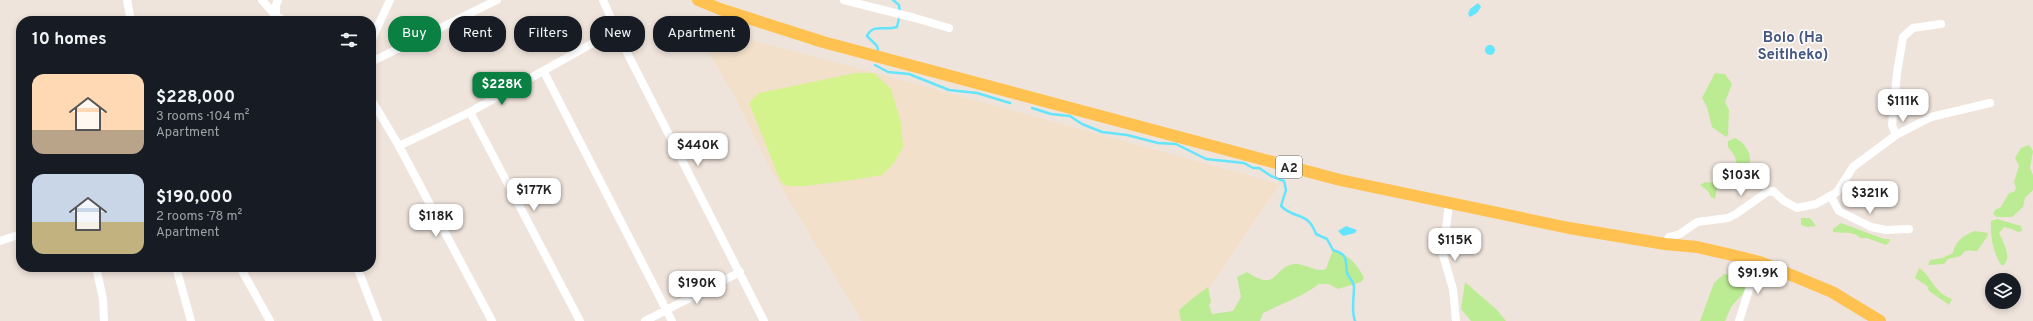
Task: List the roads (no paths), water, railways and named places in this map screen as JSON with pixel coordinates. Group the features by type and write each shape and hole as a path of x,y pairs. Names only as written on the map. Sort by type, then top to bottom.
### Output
{"main road":[{"name":"A2","path":"698,0 720,9 823,42 1294,168 1569,228 1665,244 1697,247 1760,262 1832,292 1880,321"}],"street":[{"path":"127,0 130,16"},
{"path":"262,0 273,16"},
{"path":"274,16 278,0"},
{"path":"376,30 390,0"},
{"path":"376,60 496,0"},
{"path":"603,0 610,16"},
{"path":"844,0 949,28"},
{"path":"1896,135 1892,125 1897,73 1904,37 1913,28 1941,24"},
{"path":"399,146 470,112 590,45"},
{"path":"627,52 764,321"},
{"path":"544,72 672,321"},
{"path":"1665,244 1669,237 1680,234 1697,222 1728,218 1767,192 1773,190 1784,200 1797,208 1816,204 1831,197 1837,192 1853,167 1896,135 1931,117 1990,103"},
{"path":"376,107 399,146 492,321"},
{"path":"470,112 580,321"},
{"path":"1831,197 1839,211 1871,227 1886,230 1909,229"},
{"path":"1449,203 1443,255 1452,289 1456,321"},
{"path":"0,241 16,236"},
{"path":"1740,321 1752,280 1760,262"},
{"path":"97,272 103,299 104,321"},
{"path":"177,272 191,321"},
{"path":"243,272 270,321"},
{"path":"359,272 378,321"},
{"path":"645,321 740,272"}],"water":[{"path":"1478,3 1481,7 1477,13 1470,17 1468,14 1470,9"},
{"path":"1488,45 1492,45 1494,46 1494,54 1488,55 1485,52 1485,48"},
{"path":"1346,226 1357,230 1355,233 1343,236 1338,231"}],"waterway":[{"path":"878,50 877,46 867,36 876,28 897,27 900,14 899,5 893,0"},
{"path":"875,65 888,72 909,74 949,90 977,93 1010,103"},
{"path":"1032,108 1051,114 1070,116 1082,124 1102,132 1127,135 1158,143 1176,144 1206,159 1244,163 1253,168 1259,168 1271,176 1284,181 1286,190 1281,206 1309,222 1316,234 1327,239 1333,250 1344,256 1347,273 1354,285 1353,309 1355,321"}],"district":[{"name":"Bolo (Ha Seitlheko)","path":"1793,46"}]}
